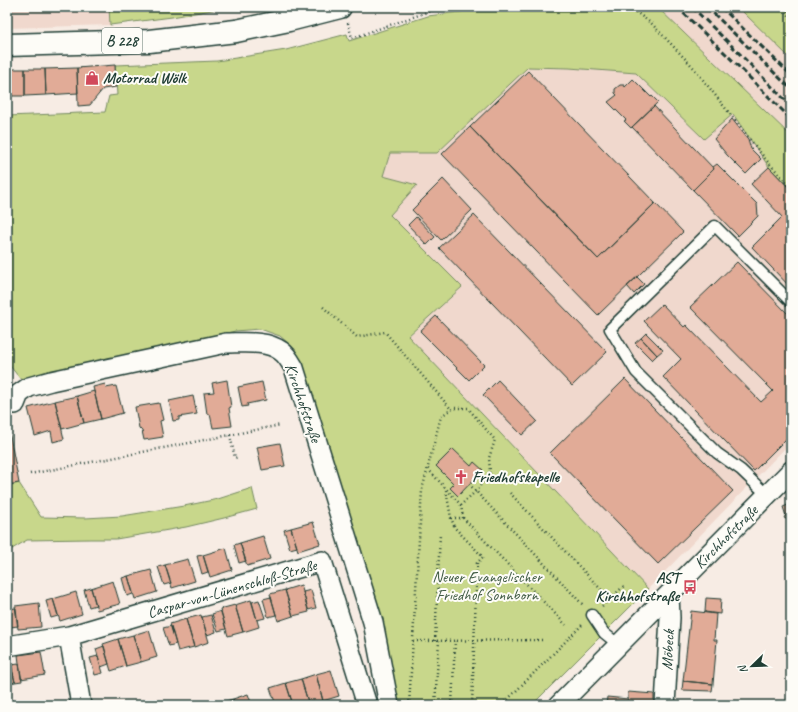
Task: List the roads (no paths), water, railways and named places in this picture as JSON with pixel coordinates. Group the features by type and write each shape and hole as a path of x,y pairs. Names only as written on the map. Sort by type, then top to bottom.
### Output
{"main road":[{"name":"B 228","path":"7,45 149,41 236,31 340,7"}],"street":[{"name":"Kirchhofstraße","path":"15,404 19,394 29,387 226,343 248,342 269,345 280,350 288,357 294,368 373,622 389,705"},
{"name":"Kirchhofstraße","path":"559,705 791,471"},
{"name":"Caspar-von-Lünenschloß-Straße","path":"7,646 69,636 322,561 367,705"},
{"name":"Möbeck","path":"665,705 670,618 669,594"},
{"path":"69,636 81,705"}],"lane":[{"path":"767,495 741,470 717,453 636,372 610,329 715,226 791,302"},
{"path":"592,615 604,633 620,644"}],"railway":[{"path":"677,7 791,119"},
{"path":"692,7 791,106"},
{"path":"707,7 791,89"},
{"path":"721,7 791,75"}],"place":[{"name":"Motorrad Wölk","path":"92,78"},
{"name":"Friedhofskapelle","path":"461,477"},
{"name":"AST Kirchhofstraße","path":"690,587"}],"park label":[{"name":"Neuer Evangelischer Friedhof Sonnborn","path":"487,586"}]}
